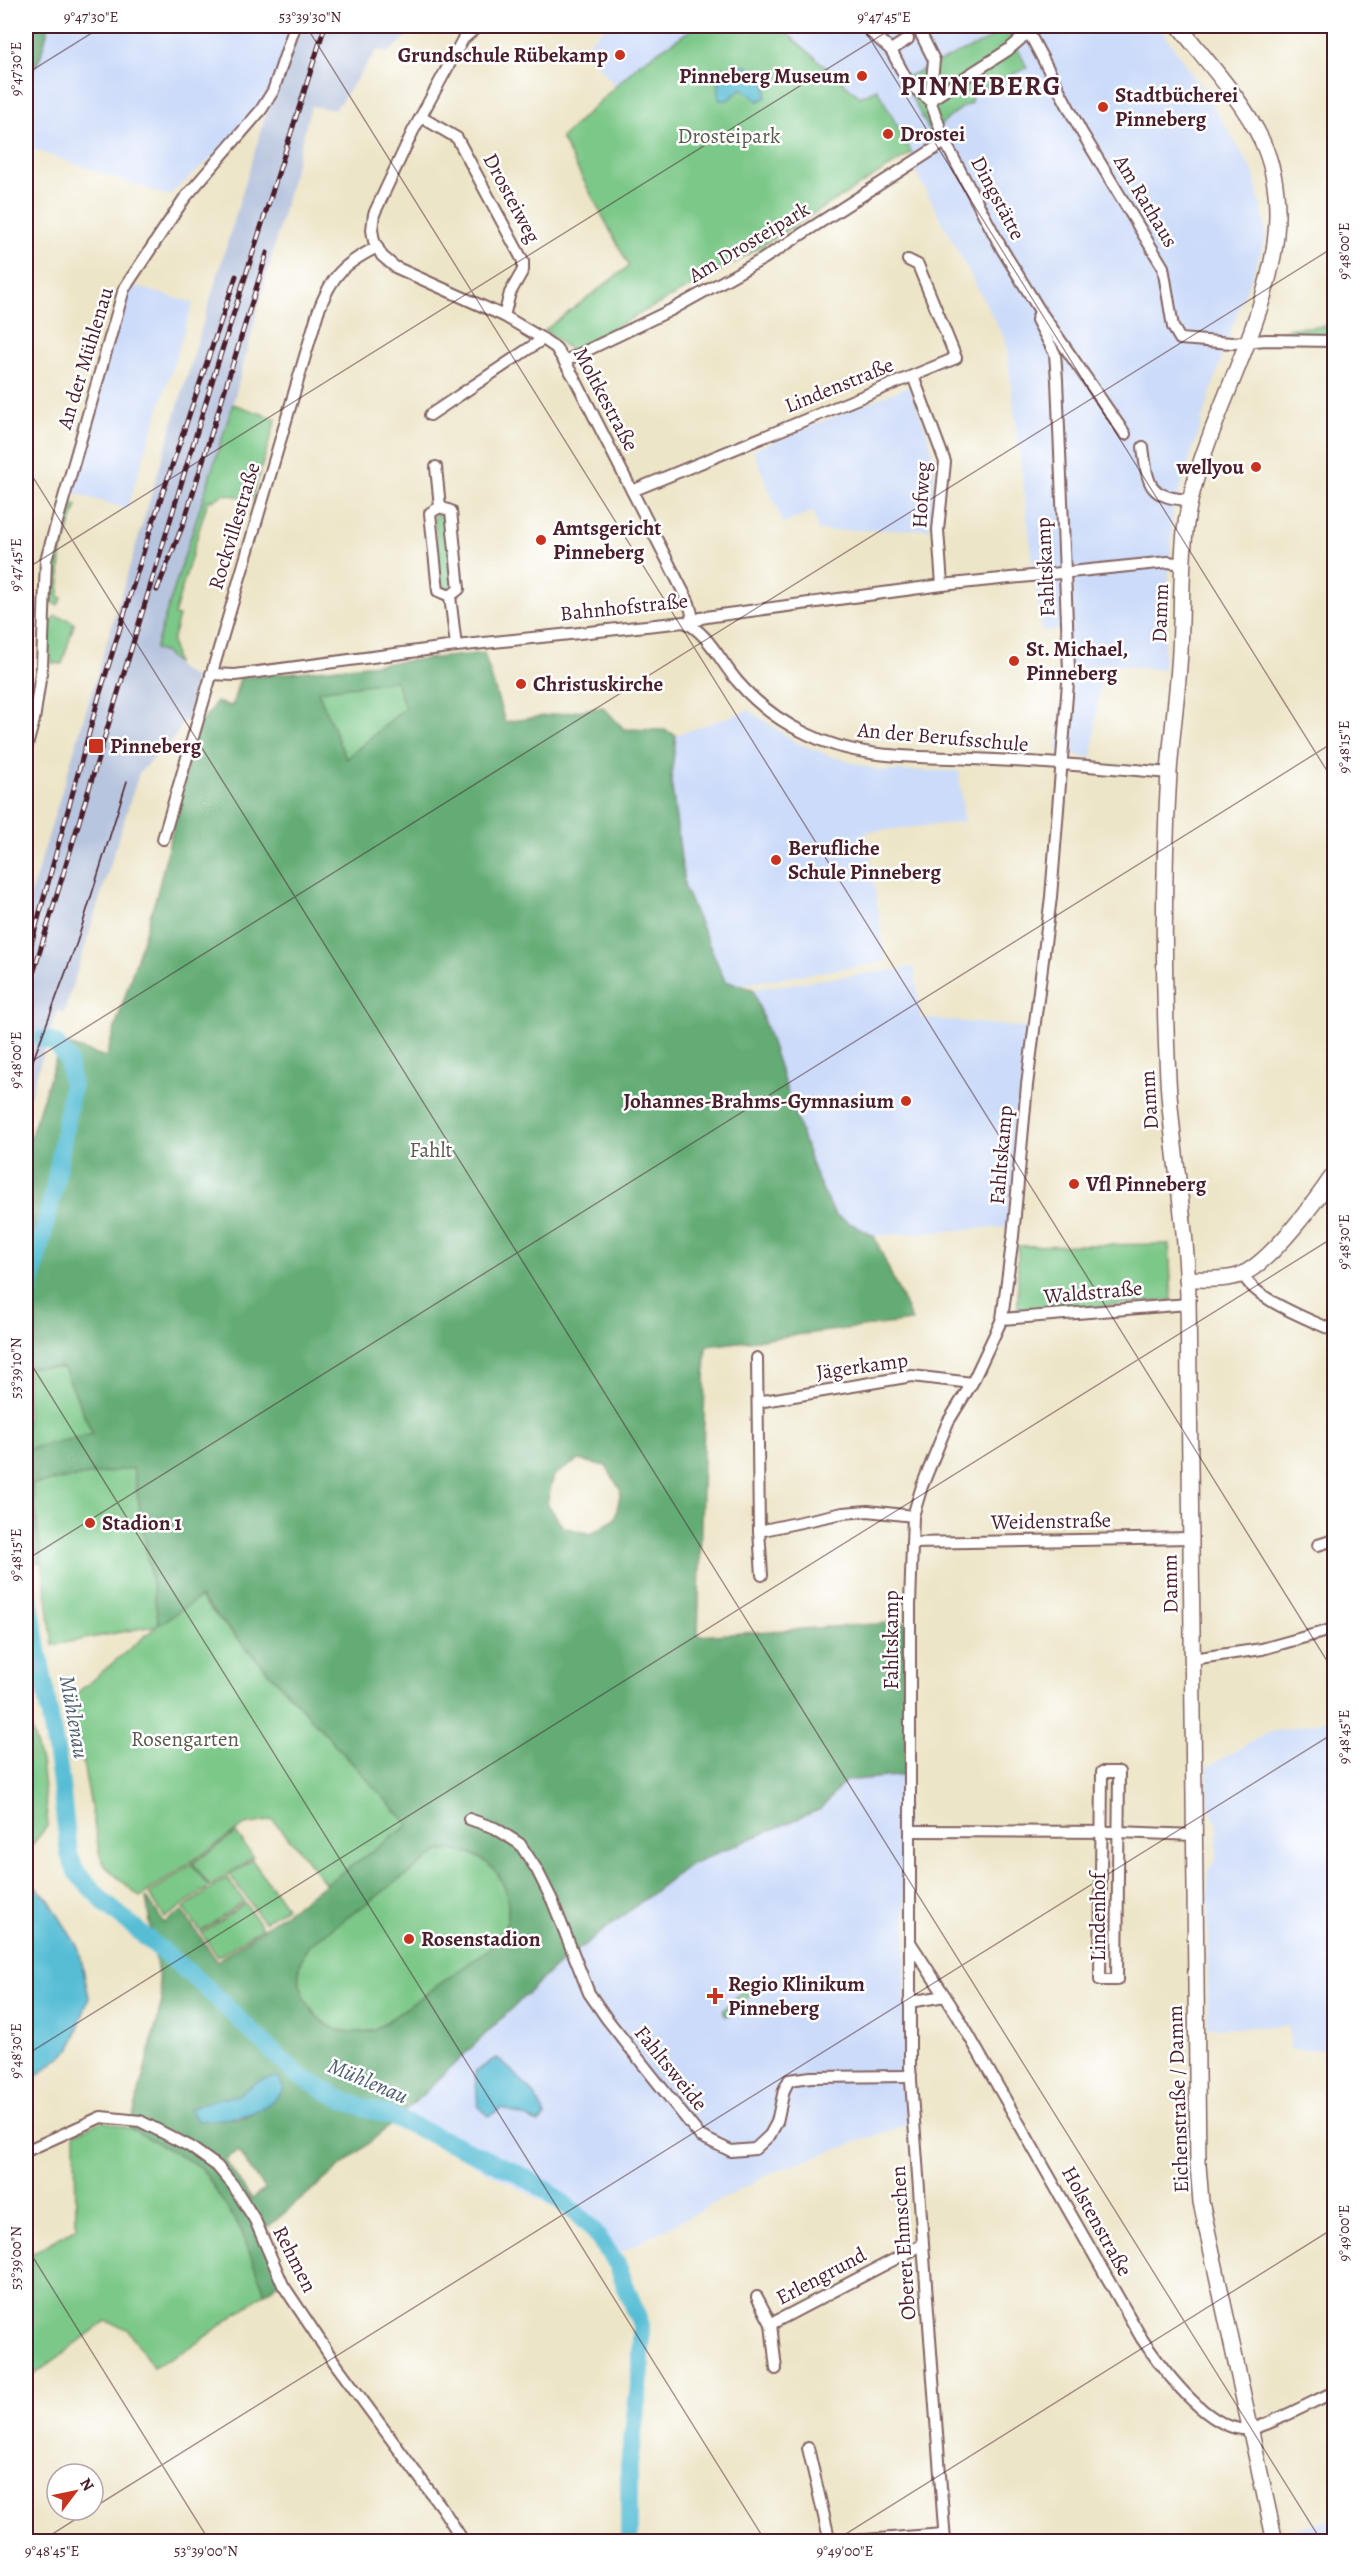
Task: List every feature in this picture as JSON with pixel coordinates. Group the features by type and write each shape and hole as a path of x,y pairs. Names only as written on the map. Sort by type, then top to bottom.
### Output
{"main road":[{"name":"Damm","path":"1179,26 1227,88 1255,129 1266,150 1278,210 1276,244 1268,280 1199,469 1190,500 1185,530 1180,653 1169,773 1166,1026 1173,1148 1188,1304 1193,1781"},
{"path":"1187,1279 1230,1277 1243,1274 1284,1238 1335,1174"},
{"name":"Eichenstraße / Damm","path":"1193,1781 1199,2184 1275,2541"}],"street":[{"name":"An der Mühlenau","path":"26,749 34,720 42,666 46,560 124,289 184,199 261,111 273,91 296,26"},
{"path":"376,247 372,230 374,214 421,117 463,39 478,26"},
{"path":"864,26 891,50 909,84 930,100 1008,50 1032,28"},
{"name":"Am Rathaus","path":"1032,28 1081,131 1163,267 1176,335 1186,341 1232,344 1246,341 1335,341"},
{"path":"891,50 914,34"},
{"name":"Dingstätte","path":"914,34 934,60 930,100 945,142 987,221 1045,310 1058,336 1088,372 1125,434"},
{"name":"Drosteiweg","path":"421,117 457,138 523,261 523,270 510,293 504,316"},
{"name":"Am Drosteipark","path":"565,361 673,309 763,259 945,142"},
{"name":"Moltkestraße","path":"376,247 386,260 400,270 504,316 556,348 565,361 688,603 692,614 690,624"},
{"name":"Rockvillestraße","path":"163,839 255,522 328,286 337,273 350,261 376,247"},
{"name":"Lindenstraße","path":"632,491 956,358 918,265 908,260"},
{"name":"Fahltskamp","path":"1045,310 1037,320 1055,354"},
{"name":"Fahltskamp","path":"909,1942 913,1516 922,1486 948,1422 972,1383 1002,1319 1013,1236 1027,1085 1051,897 1070,670 1055,354 1058,336"},
{"path":"430,415 543,339"},
{"name":"Hofweg","path":"913,376 945,462 938,530 942,585"},
{"path":"1143,447 1147,474 1156,492 1164,497 1190,500"},
{"path":"436,467 440,507"},
{"path":"440,507 430,513 438,591 450,596"},
{"path":"440,507 450,512 459,589 450,596"},
{"name":"Bahnhofstraße","path":"211,675 235,675 665,622 690,624 701,618 713,616 942,585 1168,562 1183,564"},
{"path":"450,596 456,646"},
{"name":"An der Berufsschule","path":"690,624 756,701 780,720 832,745 865,753 899,757 972,759 1169,773"},
{"path":"1243,1274 1251,1289 1262,1296 1335,1331"},
{"name":"Waldstraße","path":"1002,1319 1188,1304"},
{"path":"757,1358 759,1532 762,1575"},
{"name":"Jägerkamp","path":"758,1402 912,1377 972,1383"},
{"path":"759,1532 843,1513 868,1511 913,1516"},
{"name":"Weidenstraße","path":"912,1544 1191,1538"},
{"path":"1318,1545 1335,1540"},
{"path":"1192,1659 1262,1649 1335,1629"},
{"name":"Lindenhof","path":"1102,1772 1119,1772 1119,1832 1118,1980 1100,1980 1102,1772"},
{"name":"Fahltsweide","path":"469,1819 495,1828 520,1845 537,1870 552,1900 589,1993 700,2136 731,2151 755,2149 770,2135 777,2122 789,2080 811,2077 911,2076"},
{"path":"910,1831 1119,1832 1194,1835"},
{"name":"Oberer Ehmschen","path":"909,1942 911,2076 945,2538"},
{"name":"Holstenstraße","path":"909,1942 945,1996 1027,2135 1142,2339 1163,2369 1218,2423 1250,2429"},
{"path":"909,2002 945,1996"},
{"name":"Rehmen","path":"26,2151 101,2117 140,2121 189,2146 217,2166 233,2185 255,2220 283,2285 335,2363 464,2541"},
{"name":"Erlengrund","path":"771,2324 922,2245"},
{"name":"Erlengrund","path":"757,2297 771,2324 776,2369"},
{"path":"1250,2429 1335,2392"},
{"path":"808,2448 830,2541"},
{"path":"839,2541 945,2538"}],"shaded area":[{"path":"49,26 295,26 273,91 244,130 168,196 26,147 26,79 40,59"},
{"path":"297,26 420,26 388,53 377,50 335,110 311,106 233,404 155,648 171,658 178,668 198,680 193,694 193,721 184,720 176,736 139,773 64,1013 57,1011 26,1108 26,910 273,91"},
{"name":"Grundschule Rübekamp","path":"607,26 697,26 640,63 615,86 583,47"},
{"path":"779,26 1159,26 1206,95 1253,171 1267,235 1228,338 1173,512 1163,670 1102,663 1092,758 1057,751 1063,685 1061,630 1041,631 1006,342 916,172 912,153 877,89 861,97"},
{"path":"131,285 193,303 127,509 68,491 127,288"},
{"path":"909,386 930,440 935,469 930,529 818,531 813,511 783,524 753,450"},
{"name":"Berufliche Schule Pinneberg","path":"749,710 797,743 881,771 959,771 964,822 866,832 886,962 737,985 725,982 685,889 671,780 676,735"},
{"name":"Johannes-Brahms-Gymnasium","path":"914,967 921,1018 1030,1028 1007,1227 874,1236 835,1215 815,1174 753,989"},
{"path":"1334,1719 1334,2049 1290,2050 1289,2026 1208,2028 1208,1871 1217,1856 1217,1823 1211,1812 1208,1798 1207,1767 1267,1733"},
{"name":"Regio Klinikum Pinneberg","path":"906,1775 905,2024 908,2124 776,2171 608,2259 563,2212 394,2122 554,1968 691,1864 821,1809 845,1781"},
{"path":"1334,2518 1334,2541 1287,2541 1284,2533"}],"green space":[{"path":"26,26 49,26 40,59 26,79"},
{"name":"Drosteipark","path":"697,26 779,26 860,97 877,89 912,153 734,263 571,351 545,330 629,266 561,138 640,63"},
{"path":"1007,26 1027,68 972,94 971,103 930,132 902,79 992,38 990,34"},
{"path":"1334,326 1334,336 1272,335 1291,328"},
{"path":"233,404 276,419 252,499 224,494 212,501 208,500 174,615 179,616 172,641 176,663 165,653 155,649"},
{"path":"65,502 77,505 61,552 59,597 62,598 58,605 54,604 51,598 57,537"},
{"path":"441,510 448,516 454,588 449,591 441,585 434,517"},
{"path":"55,616 70,620 74,624 62,664 52,663 49,653 50,632"},
{"name":"Fahlt","path":"484,653 505,722 603,707 624,729 664,730 676,735 671,780 685,889 725,981 753,989 815,1174 835,1215 874,1236 912,1321 706,1346 698,1636 905,1622 906,1775 845,1781 821,1809 691,1864 554,1968 394,2122 264,2230 287,2276 265,2293 241,2230 201,2167 130,2128 162,2001 146,1897 164,1923 182,1911 217,1961 409,1825 200,1597 159,1625 133,1468 32,1484 42,1563 26,1560 26,1449 93,1434 64,1368 27,1367 26,1371 26,1150 61,1043 106,1057 157,894 198,723 211,711 215,702 232,706 240,678","holes":["396,681 405,708 346,759 318,691","578,1460 606,1466 621,1491 615,1519 591,1534 563,1527 547,1503 554,1475","452,1850 472,1855 483,1860 500,1878 508,1900 508,1911 506,1923 496,1944 375,2030 351,2032 330,2026 321,2020 307,2002 300,1983 299,1966 308,1946 439,1851","260,2080 276,2098 242,2118 236,2119 189,2109 210,2101 238,2095","238,2151 265,2190 251,2199 225,2160"]},
{"path":"396,680 405,708 346,759 317,691"},
{"path":"1169,1244 1172,1300 1018,1313 1018,1246"},
{"path":"27,1367 64,1368 93,1435 26,1449"},
{"name":"Rosengarten","path":"134,1468 159,1624 199,1597 409,1825 326,1884 273,1820 245,1825 140,1897 106,1867 100,1856 71,1698 158,1625 53,1645 32,1484"},
{"path":"26,1709 41,1762 48,1825 31,1846 26,1844"},
{"path":"236,1833 253,1857 210,1887 193,1863"},
{"name":"Rosenstadion","path":"452,1850 483,1860 500,1878 505,1888 508,1911 502,1934 496,1944 375,2030 351,2032 340,2030 321,2020 307,2002 299,1980 299,1966 308,1946 439,1851"},
{"path":"252,1860 286,1907 264,1922 230,1875"},
{"path":"192,1864 209,1887 165,1918 149,1894"},
{"path":"227,1878 244,1901 201,1932 184,1908"},
{"path":"245,1903 262,1927 218,1957 202,1934"},
{"path":"746,1988 751,1993 743,2004 725,2016 723,2010"},
{"path":"102,2121 130,2128 201,2167 241,2230 265,2293 191,2347 153,2367 127,2329 106,2321 26,2381 26,2257 76,2228 75,2133"}],"water":[{"path":"734,64 750,67 766,84 766,97 758,101 742,88 728,100 719,100 719,83"},
{"path":"26,1878 49,1900 79,1949 89,1997 71,2049 26,2082"},
{"path":"497,2058 532,2092 545,2117 539,2123 502,2108 489,2116 478,2106 475,2072"},
{"path":"278,2077 284,2089 265,2106 244,2115 197,2121 189,2109 210,2101 238,2095 260,2080"}],"waterway":[{"name":"Mühlenau","path":"26,1303 55,1185 72,1087 68,1059 55,1043 43,1039"},
{"name":"Mühlenau","path":"26,1580 59,1768 69,1854 76,1872 106,1904 200,1982 296,2074 342,2100 393,2117 513,2171 546,2190 592,2229 617,2264 641,2325 641,2370 629,2465 629,2542"}],"tram line":[{"path":"26,1079 77,942 127,781"}],"railway":[{"path":"26,997 215,372 325,26"},
{"path":"157,590 184,522 267,253"},
{"path":"26,963 100,693 148,537 236,276"}],"place":[{"name":"Grundschule Rübekamp","path":"620,55"},
{"name":"Pinneberg Museum","path":"862,76"},
{"name":"Stadtbücherei Pinneberg","path":"1103,107"},
{"name":"Drostei","path":"888,134"},
{"name":"wellyou","path":"1256,467"},
{"name":"Amtsgericht Pinneberg","path":"541,540"},
{"name":"St. Michael, Pinneberg","path":"1014,661"},
{"name":"Christuskirche","path":"521,684"},
{"name":"Pinneberg","path":"96,746"},
{"name":"Berufliche Schule Pinneberg","path":"776,860"},
{"name":"Johannes-Brahms-Gymnasium","path":"906,1101"},
{"name":"Vfl Pinneberg","path":"1074,1184"},
{"name":"Stadion 1","path":"90,1523"},
{"name":"Rosenstadion","path":"409,1939"},
{"name":"Regio Klinikum Pinneberg","path":"715,1996"}],"district":[{"name":"PINNEBERG","path":"981,86"}]}
